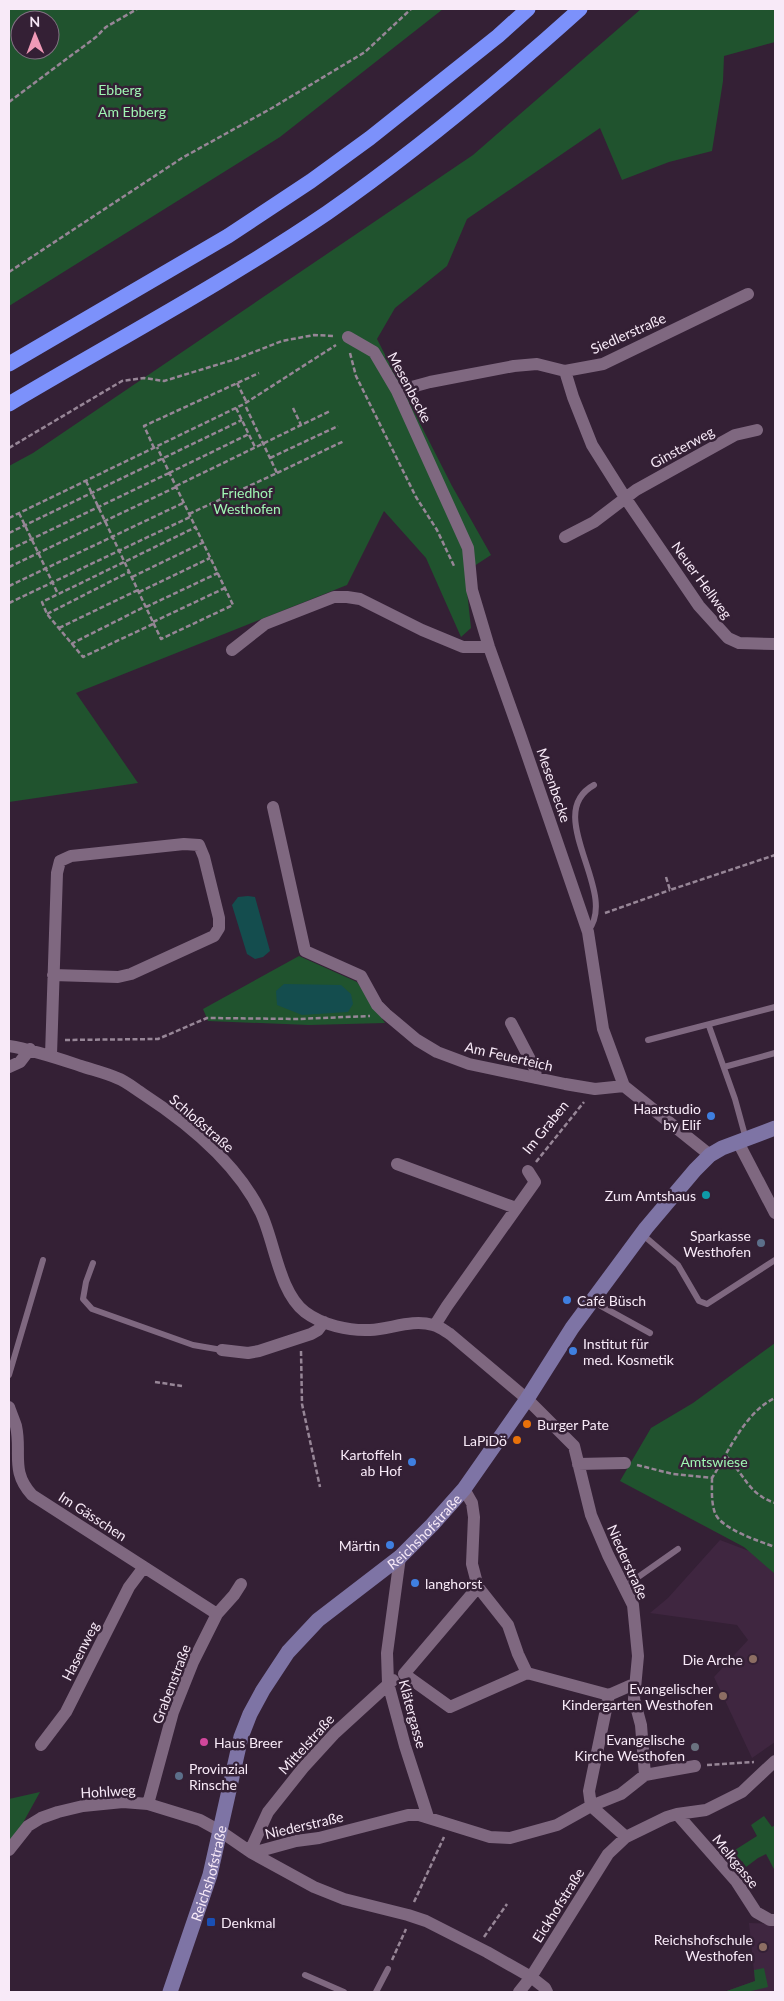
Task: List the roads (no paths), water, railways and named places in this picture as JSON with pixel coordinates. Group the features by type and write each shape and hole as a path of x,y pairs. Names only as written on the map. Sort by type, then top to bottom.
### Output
{"highway":[{"path":"9,364 228,236 311,181 370,138 498,36 528,9"},
{"path":"9,404 230,276 327,213 388,168 504,76 580,9"}],"street":[{"name":"Siedlerstraße","path":"397,391 430,382 514,366 537,364 565,371 603,364 748,294"},
{"name":"Mesenbecke","path":"348,337 374,352 397,391 468,548 472,590 489,647 588,932 604,1029 624,1086"},
{"name":"Neuer Hellweg","path":"565,371 573,397 592,444 626,499 699,606 718,629 728,638 739,644 775,644"},
{"name":"Ginsterweg","path":"626,499 636,490 734,435 758,430"},
{"path":"565,536 594,522 626,499"},
{"path":"232,650 265,624 334,597 360,599 422,630 463,646 489,647"},
{"name":"Am Feuerteich","path":"273,807 305,951 362,976 377,1005 417,1040 437,1052 469,1064 595,1089 624,1086"},
{"path":"51,1054 53,975 57,873 60,861 71,856 184,844 199,846 204,857 219,918 219,928 214,936 131,974 118,977 53,975"},
{"path":"511,1023 535,1069 536,1078"},
{"name":"Schloßstraße","path":"9,1046 51,1054 119,1078 168,1110 212,1148 244,1186 260,1213 271,1238 290,1295 300,1308 308,1314 340,1327 369,1330 423,1323 435,1325"},
{"path":"9,1067 20,1062 30,1049"},
{"path":"624,1086 710,1155"},
{"name":"Reichshofstraße","path":"170,1992 210,1875 241,1737 250,1714 263,1690 288,1652 313,1625 400,1557 432,1526 464,1489 527,1399 572,1328 642,1234 695,1170 710,1155 742,1140 775,1128"},
{"path":"742,1140 775,1213"},
{"path":"397,1164 516,1208"},
{"name":"Im Graben","path":"435,1325 535,1182 528,1172"},
{"path":"222,1350 248,1353 259,1351 318,1330 324,1322"},
{"path":"435,1325 450,1334 527,1399"},
{"name":"Niederstraße","path":"251,1852 296,1841 319,1838 395,1817 419,1815 490,1838 510,1838 557,1825 591,1806 621,1794 645,1774 641,1725 634,1699 638,1656 633,1605 591,1515 574,1446 527,1399"},
{"name":"Im Gässchen","path":"9,1407 16,1427 19,1476 23,1485 32,1495 217,1614"},
{"path":"578,1464 625,1463"},
{"path":"464,1489 472,1503 474,1517 472,1564 478,1587 508,1625 518,1654 528,1673"},
{"name":"Klätergasse","path":"400,1557 387,1652 388,1683 405,1746 428,1817"},
{"name":"Hasenweg","path":"40,1745 66,1712 129,1586 144,1567"},
{"name":"Grabenstraße","path":"148,1804 172,1712 193,1662 217,1614 241,1584"},
{"name":"Mittelstraße","path":"251,1852 268,1812 303,1768 388,1683 404,1674 478,1587"},
{"path":"404,1674 450,1707 528,1673 609,1695 634,1684"},
{"path":"609,1695 589,1791 591,1806 626,1837"},
{"name":"Eickhofstraße","path":"520,1992 608,1854 626,1837 677,1814 706,1810 742,1792 775,1762"},
{"path":"645,1774 695,1766"},
{"name":"Hohlweg","path":"9,1850 28,1826 50,1815 83,1806 123,1802 148,1804 200,1820 251,1852 314,1887 344,1899 410,1915 477,1946 531,1977 545,1988 547,1992"},
{"name":"Melkgasse","path":"677,1814 736,1881 756,1912 770,1920 775,1920"}],"lane":[{"name":"Mesenbecke","path":"588,932 592,927 595,914 595,899 576,829 576,805 584,790 594,785"},
{"path":"648,1040 709,1026 775,1006"},
{"path":"709,1026 724,1067 742,1140"},
{"path":"724,1067 775,1053"},
{"path":"642,1234 678,1265 699,1301 707,1304 775,1260"},
{"path":"9,1375 43,1260"},
{"path":"93,1263 86,1282 83,1299 92,1309 194,1345 222,1350"},
{"path":"592,1301 650,1333"},
{"path":"624,1587 678,1549"},
{"path":"376,1992 388,1968"},
{"path":"305,1975 344,1992"}],"place":[{"name":"Haarstudio by Elif","path":"711,1116"},
{"name":"Zum Amtshaus","path":"706,1195"},
{"name":"Sparkasse Westhofen","path":"761,1243"},
{"name":"Café Büsch","path":"567,1300"},
{"name":"Institut für med. Kosmetik","path":"573,1351"},
{"name":"Burger Pate","path":"527,1424"},
{"name":"LaPiDö","path":"517,1440"},
{"name":"Kartoffeln ab Hof","path":"412,1462"},
{"name":"Märtin","path":"390,1545"},
{"name":"langhorst","path":"415,1583"},
{"name":"Die Arche","path":"753,1659"},
{"name":"Evangelischer Kindergarten Westhofen","path":"723,1696"},
{"name":"Haus Breer","path":"204,1742"},
{"name":"Evangelische Kirche Westhofen","path":"695,1747"},
{"name":"Provinzial Rinsche","path":"179,1776"},
{"name":"Denkmal","path":"211,1922"},
{"name":"Reichshofschule Westhofen","path":"763,1947"}],"park label":[{"name":"Ebberg","path":"120,89"},
{"name":"Am Ebberg","path":"132,111"},
{"name":"Friedhof Westhofen","path":"247,500"},
{"name":"Amtswiese","path":"714,1461"}]}
